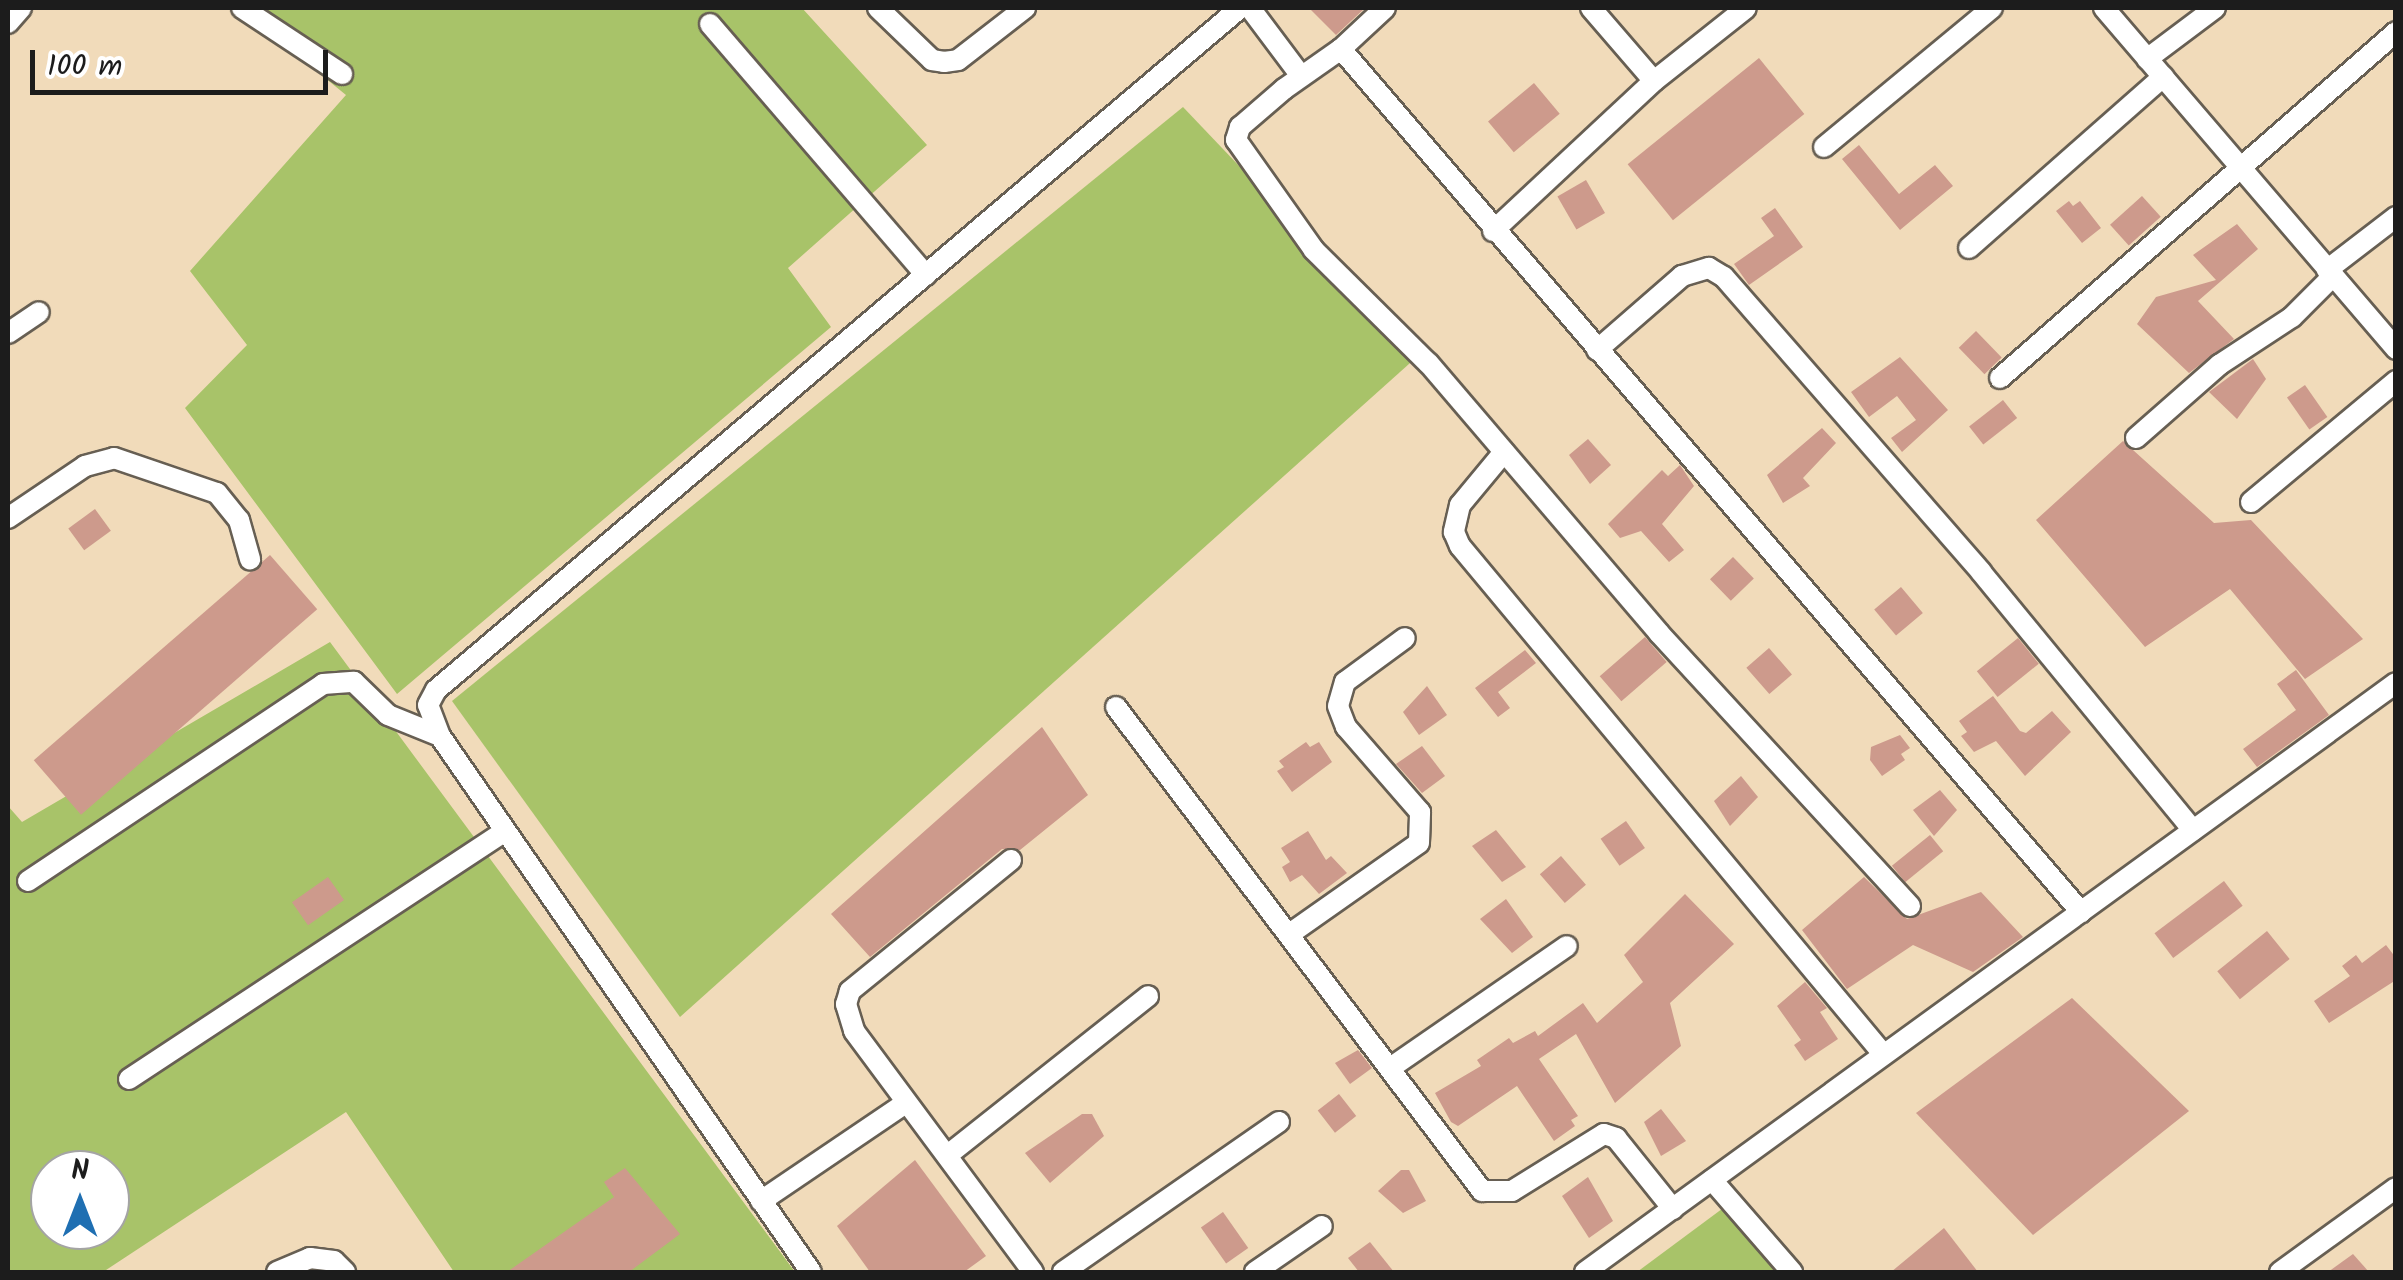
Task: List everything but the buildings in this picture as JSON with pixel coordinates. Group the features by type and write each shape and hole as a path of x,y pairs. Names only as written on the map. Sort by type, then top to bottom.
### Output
{"street":[{"path":"8,23 20,8"},
{"path":"242,8 342,74"},
{"path":"878,8 932,60 944,62 958,60 1025,8"},
{"path":"811,1272 440,736 428,704 436,690 1240,8"},
{"path":"1250,8 1302,76"},
{"path":"1384,8 1340,49 1240,127 1236,140 1242,155 1314,250 1428,363 1658,633 1910,906"},
{"path":"1591,8 1654,81"},
{"path":"1493,231 1654,81 1746,8"},
{"path":"1824,147 1992,8"},
{"path":"2104,8 2240,172 2396,350"},
{"path":"2148,59 2215,8"},
{"path":"710,24 926,276"},
{"path":"2000,378 2396,32"},
{"path":"1340,49 1596,350 1784,560 2080,912"},
{"path":"1968,248 2163,77"},
{"path":"2136,438 2219,365 2292,317 2330,273 2396,217"},
{"path":"1596,350 1682,276 1708,268 1724,277 1981,572 2193,830"},
{"path":"8,332 39,312"},
{"path":"2251,502 2396,381"},
{"path":"1504,452 1460,504 1454,532 1460,546 1884,1056"},
{"path":"8,518 86,466 114,458 217,493 240,520 250,560"},
{"path":"1291,933 1419,843 1420,812 1346,727 1338,706 1345,682 1405,638"},
{"path":"28,881 323,684 354,682 388,715 440,736"},
{"path":"1585,1272 2396,683"},
{"path":"1116,707 1393,1066 1482,1191 1512,1191 1588,1138 1604,1134 1616,1138 1673,1209"},
{"path":"128,1080 506,831"},
{"path":"1010,860 850,990 847,1016 906,1103 949,1154 1033,1272"},
{"path":"1393,1066 1567,946"},
{"path":"949,1154 1148,996"},
{"path":"761,1201 906,1103"},
{"path":"1063,1272 1279,1122"},
{"path":"1712,1180 1792,1272"},
{"path":"2280,1272 2396,1188"},
{"path":"1255,1272 1322,1226"},
{"path":"277,1272 310,1258 334,1261 345,1272"}],"green space":[{"path":"239,8 802,8 927,145 788,268 831,327 397,694 185,408 247,345 190,271 346,95"},
{"path":"1183,107 1419,355 680,1017 452,701"},
{"path":"330,642 795,1272 454,1272 346,1112 103,1272 8,1272 8,806 22,822"},
{"path":"1730,1203 1788,1272 1637,1272"}]}
